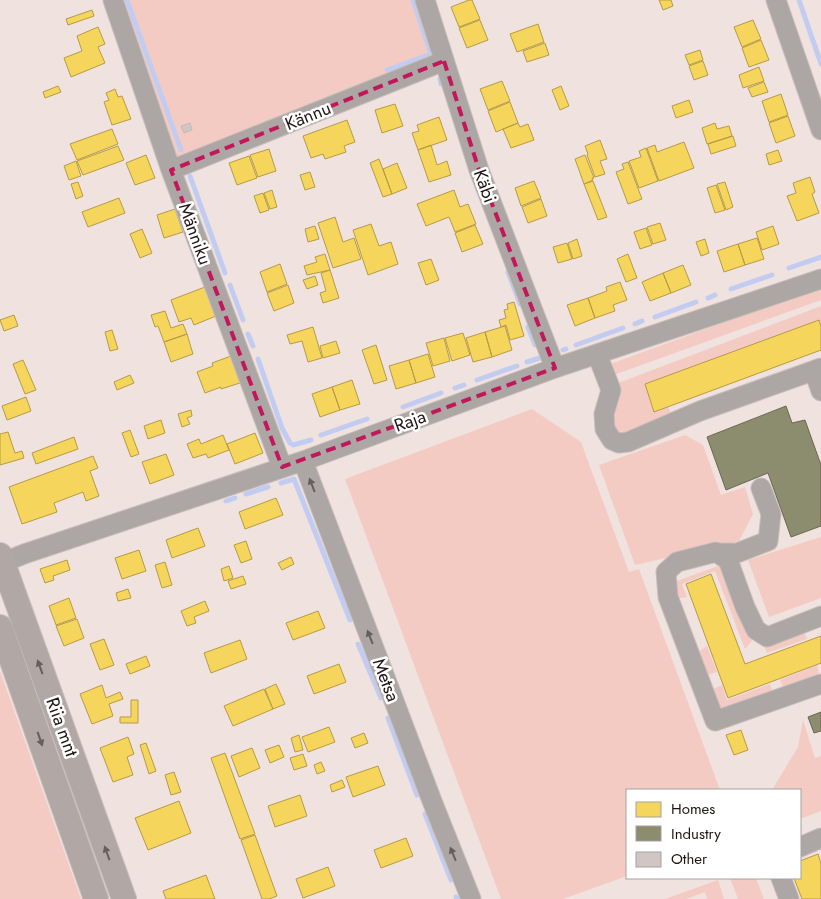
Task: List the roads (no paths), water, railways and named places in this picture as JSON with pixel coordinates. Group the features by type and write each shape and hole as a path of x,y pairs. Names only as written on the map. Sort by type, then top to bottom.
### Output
{"main road":[{"name":"Riia mnt","path":"1,560 124,899"},
{"name":"Riia mnt","path":"0,627 96,899"}],"street":[{"name":"Männiku","path":"112,0 171,170 282,468"},
{"name":"Käbi","path":"425,0 479,170 555,368"},
{"path":"776,0 821,130"},
{"name":"Kännu","path":"171,170 444,61"},
{"name":"Raja","path":"1,560 303,461 555,368 821,279"},
{"path":"597,354 611,390 604,414 605,429 612,440 619,443 628,442 700,411 817,370 821,391"},
{"name":"Metsa","path":"303,461 471,899"},
{"path":"761,488 770,514 768,541 738,553 716,552 677,562 666,572 668,597 715,721 821,684"},
{"path":"717,553 728,560 745,607 756,630 767,637 821,616"},
{"path":"801,847 821,838"},
{"path":"781,879 790,899"}],"waterway":[{"path":"127,0 181,150"},
{"path":"387,70 431,54 413,0"},
{"path":"799,0 821,64"},
{"path":"440,79 441,84"},
{"path":"190,176 225,273"},
{"path":"789,268 821,257"},
{"path":"508,272 520,304"},
{"path":"731,289 772,275"},
{"path":"230,285 243,320"},
{"path":"708,298 715,295"},
{"path":"655,317 696,302"},
{"path":"635,324 642,321"},
{"path":"528,327 535,345"},
{"path":"576,345 623,328"},
{"path":"248,334 253,346"},
{"path":"527,362 543,357"},
{"path":"258,359 282,428 290,443 293,445 311,440"},
{"path":"477,380 517,366"},
{"path":"455,388 464,385"},
{"path":"403,407 441,393"},
{"path":"321,435 367,419"},
{"path":"281,483 294,479 350,620"},
{"path":"246,494 268,487"},
{"path":"226,501 235,498"},
{"path":"358,644 381,698"},
{"path":"388,718 417,795"},
{"path":"425,814 451,880"}]}
